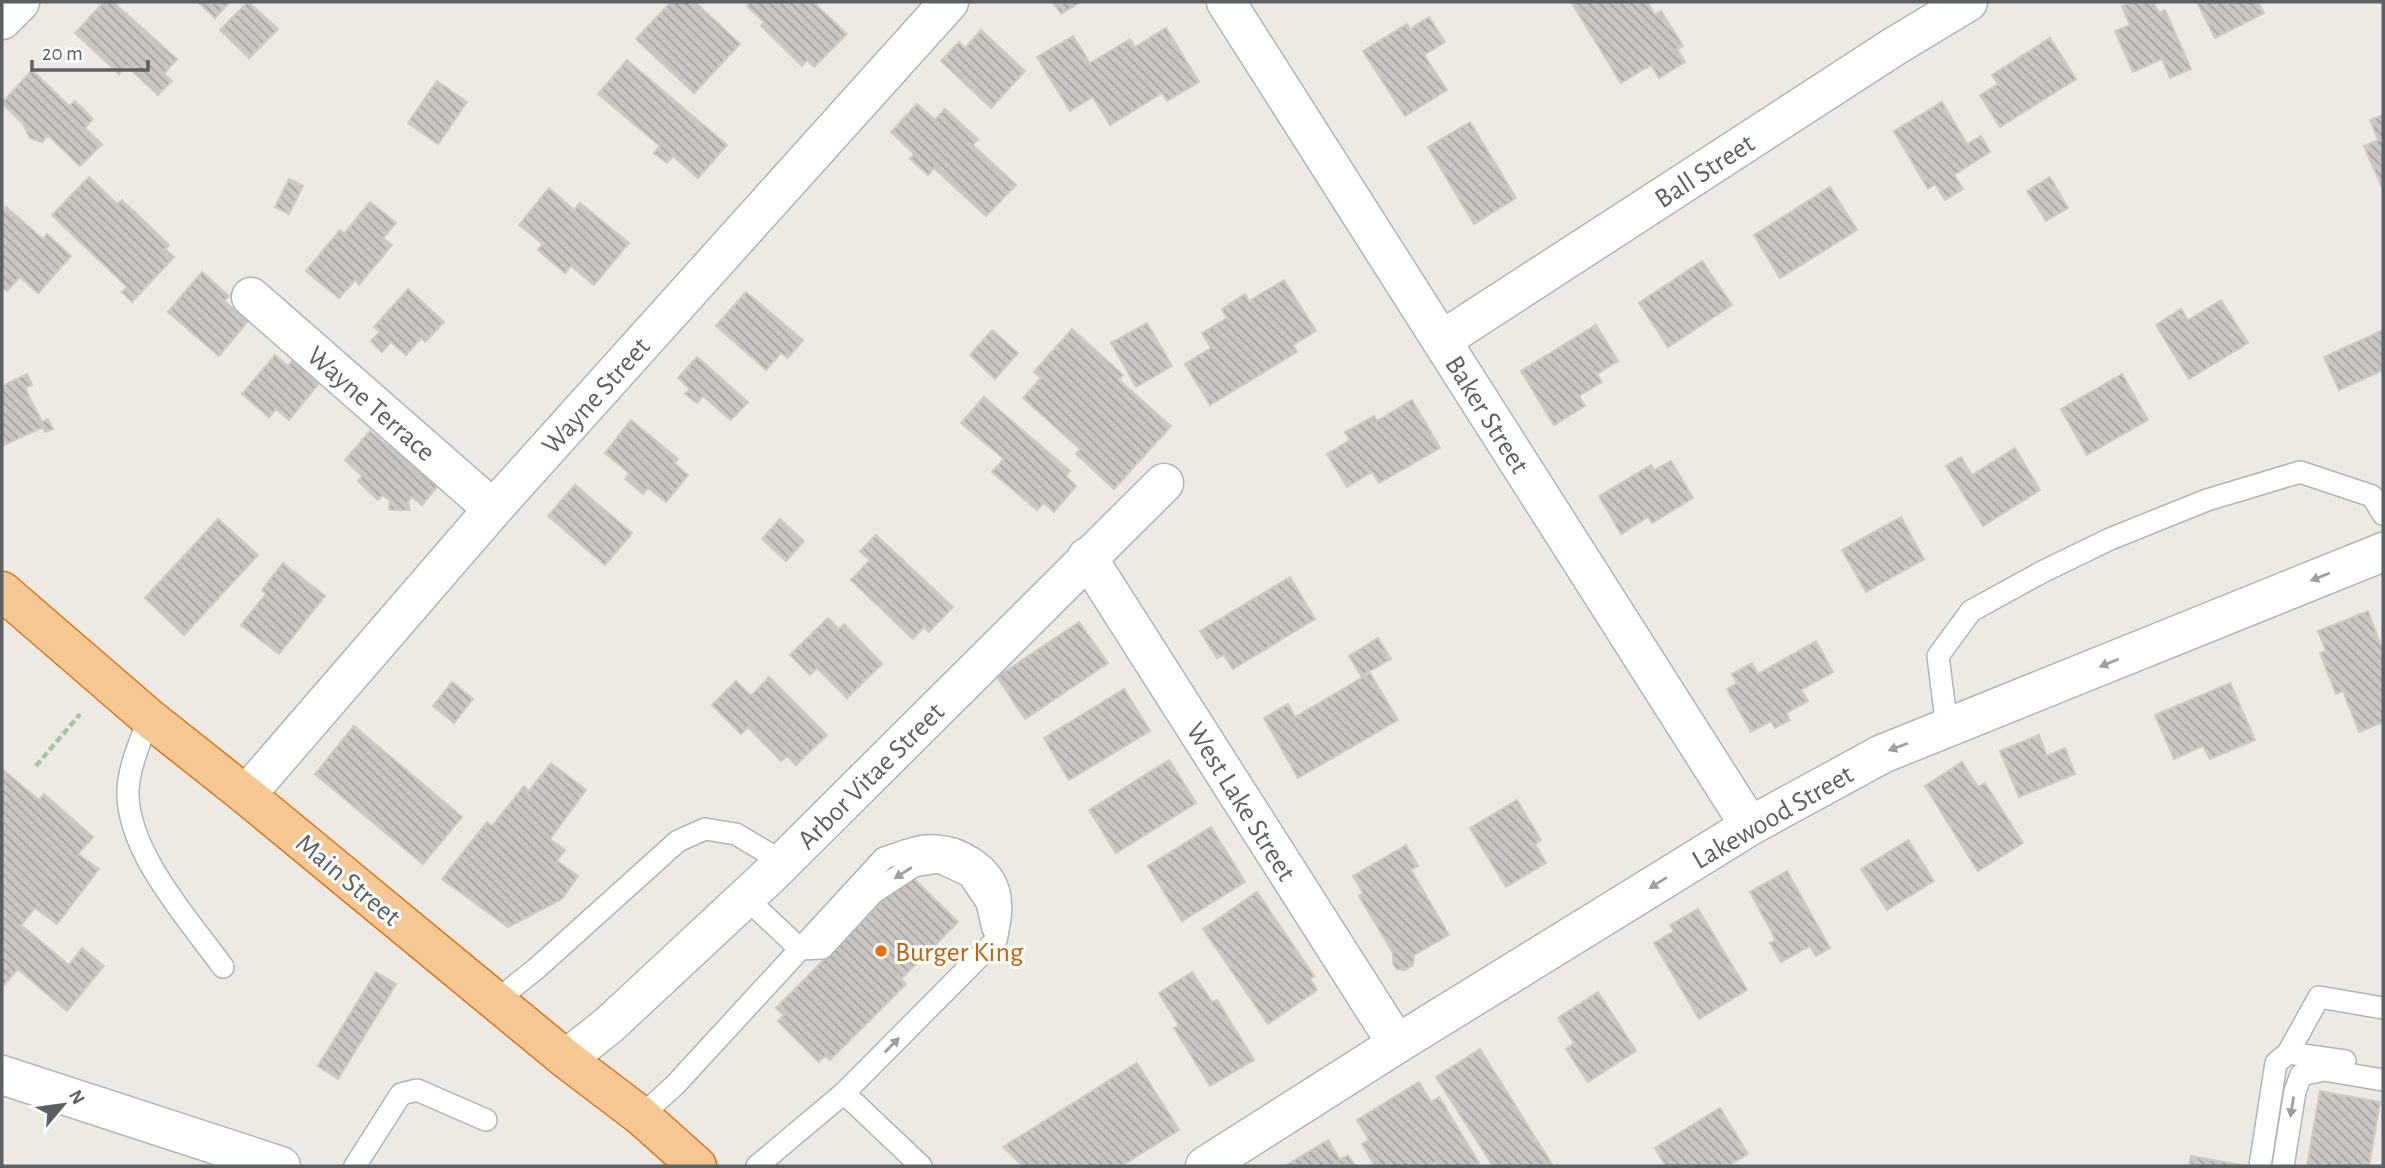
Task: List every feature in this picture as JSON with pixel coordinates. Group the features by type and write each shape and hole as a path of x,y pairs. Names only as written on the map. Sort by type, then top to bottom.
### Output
{"highway":[{"name":"Main Street","path":"2,591 149,718 246,794 566,1059 641,1116 697,1166"}],"street":[{"path":"2,19 20,2"},
{"name":"Wayne Street","path":"246,794 493,509 950,2"},
{"name":"Baker Street","path":"1226,2 1750,826"},
{"name":"Ball Street","path":"1441,340 1883,53 1968,2"},
{"name":"Wayne Terrace","path":"251,296 493,509"},
{"name":"Arbor Vitae Street","path":"566,1059 609,1025 746,898 1164,483"},
{"name":"Lakewood Street","path":"1205,1166 1750,826 1882,754 2383,552"},
{"name":"West Lake Street","path":"1087,557 1397,1044"},
{"path":"2,1075 281,1166"}],"lane":[{"path":"1947,728 1938,656 1971,611 2053,566 2110,539 2207,500 2300,472 2372,496 2383,514"},
{"path":"149,718 128,790 133,822 149,866 223,967"},
{"path":"496,1001 537,968 678,841 705,829 736,834 783,862"},
{"path":"641,1116 675,1085 884,858 926,846 954,848 974,858 1000,894 1001,918 996,940 844,1093 757,1166"},
{"path":"746,898 800,949"},
{"path":"2260,1166 2276,1063 2288,1053 2319,997 2383,1008"},
{"path":"2288,1053 2383,1066"},
{"path":"2283,1166 2295,1091 2301,1074 2323,1070 2383,1080"},
{"path":"355,1166 401,1094 417,1090 486,1120"},
{"path":"844,1093 921,1166"}],"path":[{"path":"36,766 80,714"}],"building":[{"path":"104,2 113,2 177,59 164,74 172,81 158,95 127,66 119,74 75,33"},
{"path":"198,2 230,2 215,18"},
{"path":"248,2 278,29 249,58 220,30"},
{"path":"671,2 695,2 740,44 694,93 636,39"},
{"path":"750,2 813,2 847,34 814,67 807,60 802,66 761,26 764,22 747,6"},
{"path":"1053,2 1080,2 1061,14"},
{"path":"1571,2 1647,2 1655,15 1661,11 1683,46 1677,49 1685,62 1659,78 1651,65 1621,83"},
{"path":"2133,2 2153,2 2159,13 2165,10 2191,69 2170,78 2162,59 2133,72 2115,31 2130,25 2122,6"},
{"path":"2197,2 2258,2 2264,13 2215,38"},
{"path":"1429,17 1445,42 1424,55 1447,90 1405,116 1363,51 1407,24 1410,29"},
{"path":"1166,28 1199,82 1167,101 1162,93 1110,125 1093,97 1070,111 1037,57 1073,36 1090,63 1130,39 1135,47"},
{"path":"981,30 1025,71 991,108 941,61 959,42 965,48"},
{"path":"2050,38 2076,79 2000,127 1980,95 1998,84 1992,75"},
{"path":"627,60 727,145 698,178 673,156 667,163 654,153 660,146 598,94"},
{"path":"32,70 69,106 75,101 93,119 85,128 102,144 80,166 48,135 42,142 30,138 23,124 2,103"},
{"path":"437,81 467,102 438,144 408,123"},
{"path":"1942,102 1967,144 1981,136 1990,152 1954,175 1963,189 1945,200 1935,184 1928,189 1894,131"},
{"path":"917,104 935,120 945,109 978,139 973,145 1016,185 986,216 934,168 928,175 910,159 914,154 891,132"},
{"path":"2383,115 2383,190 2364,146 2378,140 2370,120"},
{"path":"1470,122 1516,198 1474,224 1428,147"},
{"path":"89,177 117,204 122,200 169,245 165,249 174,257 132,302 122,292 127,287 52,215"},
{"path":"2050,177 2068,208 2046,221 2027,191"},
{"path":"289,179 303,186 289,214 275,207"},
{"path":"1830,187 1857,230 1780,278 1754,235"},
{"path":"549,188 574,210 580,203 629,243 594,285 571,266 565,273 538,250 543,244 519,225"},
{"path":"370,202 396,223 383,238 392,245 359,285 355,280 339,298 306,271 340,230 344,234"},
{"path":"6,207 43,239 47,234 71,256 38,293 20,277 7,291 2,287 2,212"},
{"path":"1702,261 1732,305 1668,347 1639,303"},
{"path":"202,272 229,296 224,301 248,321 219,356 168,312"},
{"path":"1284,280 1316,331 1293,345 1297,352 1210,405 1185,364 1211,348 1202,333 1227,318 1222,309 1245,294 1249,301"},
{"path":"408,289 444,322 425,342 421,338 406,355 391,342 382,352 371,341 380,332 374,327"},
{"path":"746,292 803,340 788,358 781,353 766,370 716,326"},
{"path":"2221,300 2248,343 2189,379 2156,325 2181,309 2188,320"},
{"path":"1147,323 1172,366 1136,387 1111,343"},
{"path":"1596,325 1618,361 1597,374 1602,382 1579,396 1585,406 1554,425 1521,371"},
{"path":"1072,329 1123,375 1119,380 1171,426 1114,489 1076,454 1080,449 1023,398 1041,378 1034,372"},
{"path":"992,330 1018,353 995,379 970,355"},
{"path":"2383,330 2383,370 2339,390 2324,357"},
{"path":"275,355 288,366 293,360 320,382 289,420 276,409 269,417 242,394"},
{"path":"697,357 748,402 731,420 703,396 697,403 685,394 690,389 678,378"},
{"path":"27,374 32,385 25,388 42,422 48,419 53,429 45,432 43,427 2,446 2,386"},
{"path":"2122,374 2148,420 2087,455 2061,409"},
{"path":"984,397 1070,471 1066,476 1076,486 1054,512 1044,503 1037,510 992,472 1004,459 961,423"},
{"path":"1412,400 1440,448 1379,483 1372,472 1347,487 1327,454 1350,440 1345,432 1374,416 1377,421"},
{"path":"631,420 678,459 674,463 688,475 666,502 648,488 643,494 625,479 629,473 605,453"},
{"path":"370,431 389,447 394,442 411,457 408,461 437,487 422,505 412,497 408,502 410,510 389,510 390,501 383,495 378,500 358,481 362,476 345,460"},
{"path":"2015,448 2040,490 1983,526 1946,466 1961,457 1972,475"},
{"path":"1671,461 1693,498 1652,523 1648,517 1621,534 1599,496 1651,465 1654,470"},
{"path":"575,485 632,533 605,565 548,516"},
{"path":"1901,517 1924,559 1866,592 1842,550"},
{"path":"218,519 258,555 184,635 145,598"},
{"path":"780,519 804,541 786,561 762,539"},
{"path":"876,535 953,607 929,632 924,627 913,639 851,580 870,560 860,551"},
{"path":"283,563 325,596 279,654 241,625 266,594 262,590"},
{"path":"1290,577 1315,619 1233,669 1224,655 1217,658 1200,631"},
{"path":"2368,611 2383,651 2383,722 2359,732 2343,691 2336,694 2320,653 2326,651 2318,631"},
{"path":"828,618 839,629 844,624 882,664 847,698 817,668 810,675 790,655"},
{"path":"1079,622 1108,663 1025,719 997,677"},
{"path":"1378,638 1391,659 1361,676 1349,656"},
{"path":"1816,641 1833,672 1801,690 1808,701 1786,713 1790,720 1775,728 1771,721 1751,732 1727,689 1737,683 1732,674 1752,663 1758,674"},
{"path":"1370,673 1398,720 1298,778 1264,718 1288,704 1295,717"},
{"path":"769,677 827,735 796,765 787,756 781,761 748,727 741,734 712,705 736,681 751,696"},
{"path":"452,682 473,699 454,723 433,706"},
{"path":"2230,683 2255,740 2210,759 2203,746 2174,759 2155,715"},
{"path":"1124,689 1150,731 1069,780 1044,738"},
{"path":"354,726 462,817 423,864 315,774"},
{"path":"2039,735 2047,756 2065,748 2075,774 2019,797 2000,751"},
{"path":"1169,760 1196,803 1116,853 1089,810"},
{"path":"1962,762 1978,787 1985,783 2023,843 1978,871 1925,786"},
{"path":"551,763 586,790 550,839 565,850 557,861 578,876 562,899 508,927 442,879 487,822 492,826 524,786 529,791"},
{"path":"2,769 39,800 44,794 93,837 78,854 99,869 57,924 35,908 21,925 69,965 82,948 104,966 67,1011 18,969 2,987"},
{"path":"1517,800 1541,840 1535,844 1546,863 1506,887 1470,828"},
{"path":"1211,827 1245,882 1182,921 1148,866"},
{"path":"1908,840 1934,881 1887,910 1861,869"},
{"path":"1406,845 1418,866 1411,870 1449,935 1414,955 1413,965 1405,970 1397,969 1393,964 1393,953 1359,896 1363,893 1353,876"},
{"path":"1787,871 1830,948 1816,956 1810,946 1781,962 1770,943 1776,940 1750,892"},
{"name":"Burger King","path":"909,874 958,922 901,979 906,984 830,1060 825,1056 819,1062 778,1021 784,1015 776,1008"},
{"path":"1257,892 1314,976 1310,979 1317,990 1268,1024 1203,929"},
{"path":"1698,909 1747,990 1699,1019 1654,943 1674,931 1670,925"},
{"path":"376,972 396,984 338,1079 318,1066"},
{"path":"1192,972 1212,1002 1217,1000 1254,1060 1210,1086 1174,1028 1179,1026 1159,993"},
{"path":"1598,992 1636,1051 1588,1082 1566,1049 1574,1043 1558,1018"},
{"path":"1480,1049 1553,1166 1493,1166 1436,1077"},
{"path":"1137,1063 1179,1130 1121,1166 1023,1166 1003,1147"},
{"path":"1419,1082 1431,1102 1439,1097 1479,1163 1474,1166 1438,1166 1436,1162 1430,1166 1375,1166 1362,1144 1369,1140 1357,1120"},
{"path":"2320,1091 2380,1102 2369,1166 2307,1166"},
{"path":"1720,1108 1748,1154 1728,1166 1666,1166 1655,1148"},
{"path":"1328,1140 1340,1160 1348,1155 1355,1166 1285,1166"},
{"path":"2191,1156 2246,1166 2189,1166"}],"place":[{"name":"Burger King","path":"881,951"}]}
